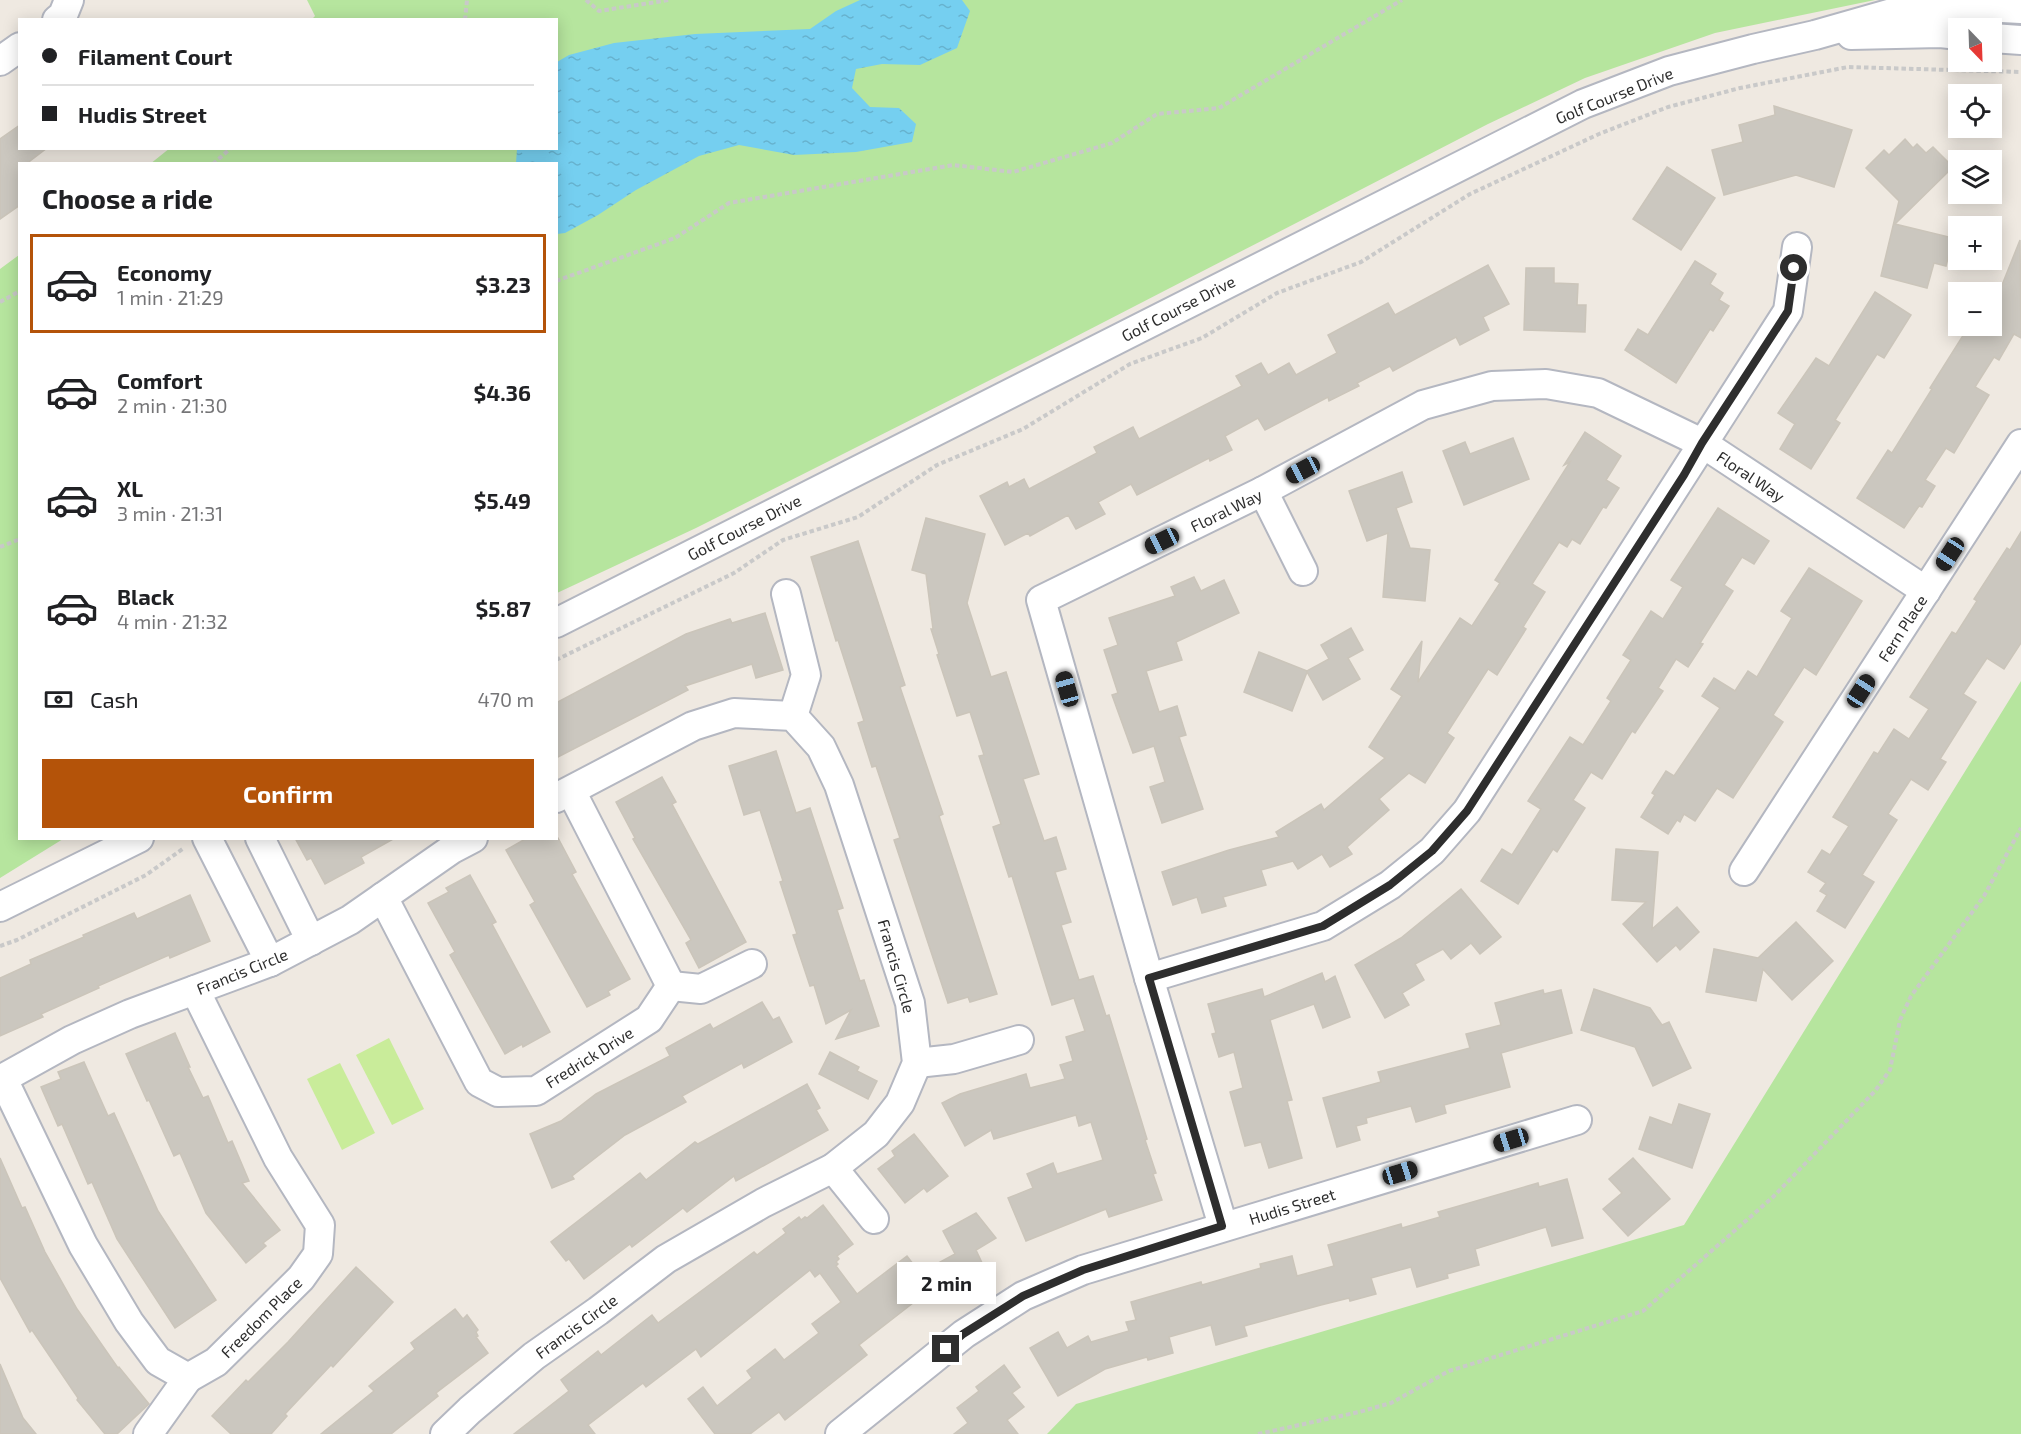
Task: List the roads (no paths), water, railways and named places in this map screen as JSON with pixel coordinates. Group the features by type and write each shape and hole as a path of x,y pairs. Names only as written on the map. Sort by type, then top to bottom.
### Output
{"street":[{"path":"59,18 69,0"},
{"name":"Golf Course Drive","path":"558,622 1583,104 1668,71 1815,35 1892,13 1965,6 2021,9"},
{"name":"Golf Course Drive","path":"1815,35 1948,34"},
{"path":"2002,39 2021,40"},
{"path":"0,61 18,48"},
{"path":"1149,978 1323,926 1390,885 1432,851 1467,811 1788,311 1797,247"},
{"name":"Floral Way","path":"1222,1226 1041,600 1263,491 1423,405 1492,386 1546,384 1598,393 1702,443 1926,591"},
{"name":"Fern Place","path":"1744,871 2021,444"},
{"path":"1263,491 1303,572"},
{"path":"752,964 701,989 671,986 564,794 693,726 734,713 793,716 806,675 786,594"},
{"name":"Francis Circle","path":"445,1434 534,1356 666,1259 764,1203 833,1168 876,1134 900,1103 917,1063 910,1002 839,785 821,747 793,716"},
{"path":"0,907 135,840"},
{"path":"261,840 311,940"},
{"name":"Francis Circle","path":"1,1080 72,1040 130,1014 270,962 350,920 452,849 469,840"},
{"path":"197,843 270,962"},
{"name":"Fredrick Drive","path":"383,897 479,1082 498,1092 536,1091 649,1019 671,986"},
{"name":"Freedom Place","path":"188,1378 216,1362 301,1278 318,1254 321,1225 279,1158 195,990"},
{"path":"917,1063 954,1059 1019,1040"},
{"path":"1,1080 83,1245 129,1322 158,1361 188,1378 148,1434"},
{"name":"Hudis Street","path":"840,1434 963,1334 1023,1296 1083,1270 1577,1120"},
{"path":"833,1168 874,1219"}],"water":[{"path":"860,0 962,0 970,11 957,48 920,65 882,64 856,69 852,88 870,107 899,108 916,124 912,142 856,152 794,155 739,145 699,156 636,190 598,215 565,233 558,234 558,162 516,162 517,150 558,150 558,61 569,55 614,43 695,34 810,29 836,11"}]}
